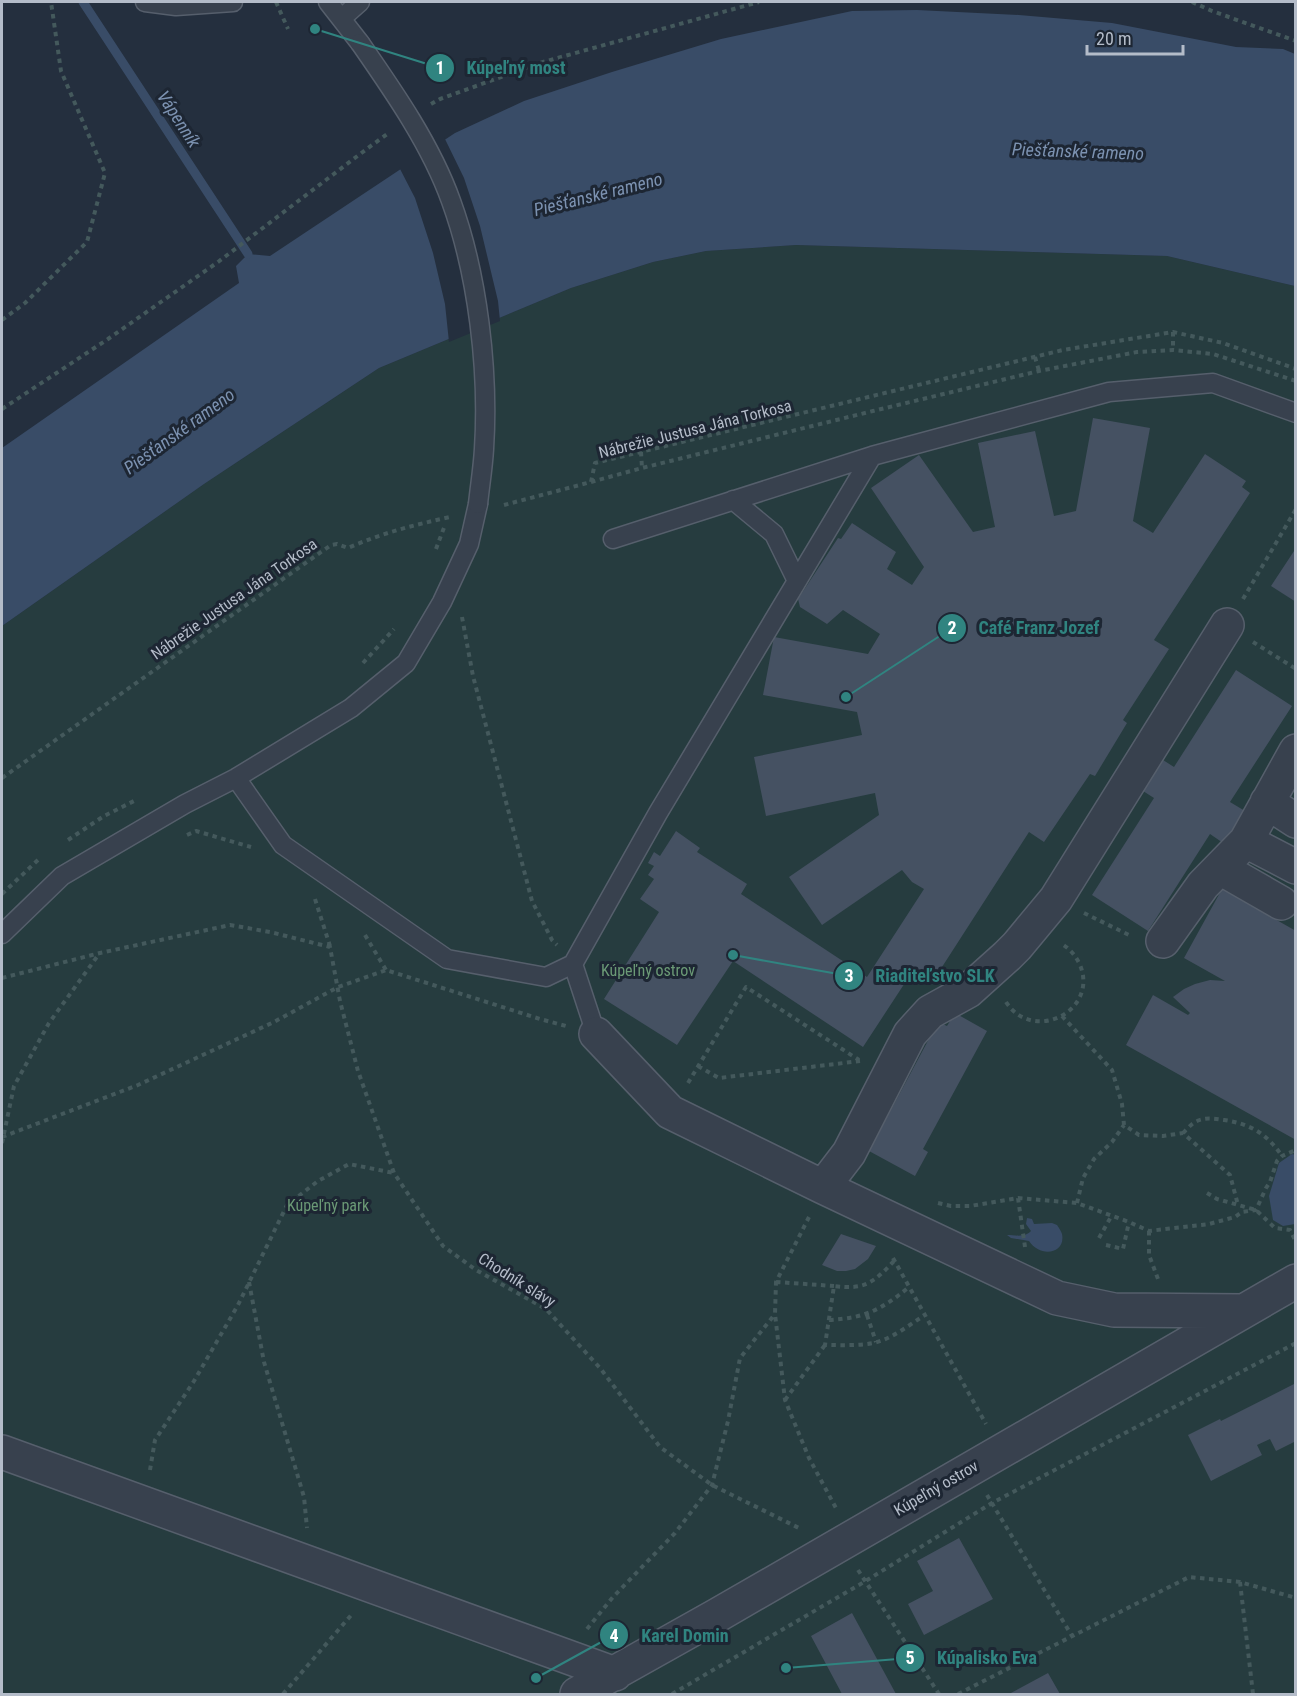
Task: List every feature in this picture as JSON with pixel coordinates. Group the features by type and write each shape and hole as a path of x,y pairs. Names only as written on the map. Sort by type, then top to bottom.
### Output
{"street":[{"path":"823,1187 849,1153 910,1034 930,1012 968,991 1012,951 1056,899 1227,625"},
{"path":"1163,941 1203,885 1246,841 1296,751"},
{"path":"1267,802 1296,821"},
{"path":"1246,841 1296,867"},
{"path":"1220,868 1291,896"},
{"path":"596,1034 670,1112 1057,1298 1113,1310 1243,1311"},
{"name":"Kúpeľný ostrov","path":"577,1695 1296,1281"},
{"path":"2,1452 615,1674"}],"lane":[{"path":"145,2 176,6 233,2"},
{"path":"2,934 62,876 184,804 236,778 351,708 406,663 434,617 469,544 477,507 484,448 485,398 483,354 472,272 451,201 424,142 379,70 328,2"},
{"path":"342,18 360,2"},
{"path":"613,539 872,456 1109,392 1213,383 1296,413"},
{"path":"236,778 283,845 447,959 546,977 573,964 658,813 872,456"},
{"path":"733,500 774,534 797,581"},
{"path":"573,964 596,1034"}],"path":[{"path":"2,320 26,303 87,242 105,173 61,71 51,2"},
{"path":"276,2 288,29"},
{"path":"430,105 440,99 543,62 759,2"},
{"path":"1192,2 1296,41"},
{"path":"2,409 219,262 394,129"},
{"path":"1173,332 1173,350"},
{"name":"Nábrežie Justusa Jána Torkosa","path":"2,778 331,545 337,544 348,548 392,530 449,517 477,507 591,482 595,464 1063,350 1173,332 1223,343 1296,369"},
{"path":"591,482 1039,372 1137,352 1173,350 1213,354 1296,381"},
{"path":"1035,357 1039,372"},
{"path":"642,452 642,468"},
{"path":"1296,509 1227,625 1296,669"},
{"path":"433,558 449,517"},
{"path":"462,614 473,676 532,901 552,940 573,964"},
{"path":"359,666 400,622"},
{"path":"186,836 196,831 249,846 258,852"},
{"name":"Chodník slávy","path":"312,890 330,947 340,1001 358,1071 394,1173 443,1246 476,1270 546,1309 600,1368 660,1447 712,1485 843,1542"},
{"path":"1056,899 1142,942 1163,941"},
{"path":"2,978 100,953 230,925 330,947"},
{"path":"362,931 386,970"},
{"path":"1042,938 1056,941 1067,947 1076,957 1082,970 1083,983 1080,996 1072,1008 1062,1016 1049,1021 1035,1021 1021,1017 1010,1008 1002,996 999,982 1001,968 1012,951 1029,940 1042,938"},
{"path":"2,1143 14,1086 49,1023 100,953"},
{"path":"3,1136 138,1085 274,1022 338,987 386,970 540,1019 596,1034"},
{"path":"670,1112 746,987 861,1061 719,1078 698,1066"},
{"path":"1062,1016 1112,1070 1122,1104 1124,1125 1112,1142 1094,1159 1083,1178 1077,1203"},
{"path":"1124,1125 1139,1135 1163,1136 1183,1133 1195,1121 1209,1118 1239,1122 1256,1129 1274,1145 1282,1156"},
{"path":"1183,1133 1230,1175 1238,1206"},
{"path":"1256,1210 1270,1182 1277,1161 1282,1156 1296,1150"},
{"path":"144,1504 155,1440 194,1381 238,1305 287,1205 318,1181 349,1164 394,1173"},
{"path":"823,1187 776,1282 775,1314 785,1400 843,1542"},
{"path":"1207,1192 1217,1199 1256,1210 1275,1228 1293,1229 1296,1242"},
{"path":"1018,1198 1023,1238"},
{"path":"929,1201 951,1206 970,1206 1018,1198 1077,1203 1149,1231 1209,1224 1235,1217 1242,1212 1256,1210"},
{"path":"1099,1238 1112,1215"},
{"path":"1106,1245 1123,1249 1129,1222"},
{"path":"1149,1231 1149,1255 1168,1310"},
{"path":"891,1255 961,1377 1000,1451"},
{"path":"776,1282 851,1288 877,1278 894,1261"},
{"path":"249,1281 264,1362 304,1497 311,1564"},
{"path":"785,1400 825,1346 834,1286"},
{"path":"828,1320 850,1319 867,1314 889,1303 909,1287"},
{"path":"565,1655 613,1597 675,1533 712,1485 728,1421 740,1358 775,1314"},
{"path":"867,1314 876,1342"},
{"path":"825,1346 876,1342 905,1328 925,1314"},
{"path":"672,1695 864,1582 992,1503 1296,1343"},
{"path":"971,1468 1072,1636"},
{"path":"958,1695 1189,1577 1240,1582 1296,1598"},
{"path":"864,1582 939,1695"},
{"path":"1240,1582 1253,1695"},
{"path":"283,1695 375,1587"}],"green space":[{"name":"Kúpeľný ostrov","path":"796,245 1167,256 1295,286 1295,1694 2,1694 2,626 204,484 379,368 571,288 653,262 706,251"}],"water":[{"name":"Piešťanské rameno","path":"917,10 1112,23 1236,47 1283,49 1295,54 1295,286 1167,256 796,245 706,251 653,262 571,288 379,368 204,484 2,626 2,448 239,283 236,266 248,254 270,256 455,133 524,101 721,39 852,11"},
{"path":"1292,1154 1296,1155 1295,1224 1283,1226 1273,1220 1269,1196 1279,1163"},
{"path":"1027,1218 1032,1219 1034,1224 1057,1225 1062,1234 1060,1246 1045,1252 1029,1241 1011,1238 1007,1235 1020,1236 1029,1233 1031,1231 1026,1224"}],"pier":[{"path":"444,137 464,178 480,226 498,301 500,321 449,342 445,304 433,253 415,198 399,167"}],"building":[{"path":"1093,418 1150,428 1133,521 1153,533 1205,454 1246,481 1242,487 1250,493 1154,640 1169,649 1123,720 1127,723 1095,776 1090,774 1044,842 1029,832 933,981 914,969 863,1047 733,961 677,1045 604,999 659,912 640,899 654,879 648,875 654,866 648,863 654,852 660,856 676,831 700,848 697,852 747,884 741,894 867,977 924,889 912,882 902,870 822,925 789,877 879,815 875,793 766,816 754,757 862,735 857,712 763,695 774,637 868,654 880,634 843,610 827,624 800,607 798,599 838,538 841,539 852,523 896,552 887,569 912,585 924,567 871,488 919,455 973,532 995,527 978,443 1035,431 1054,516 1076,511"},
{"path":"1296,548 1296,602 1271,586"},
{"path":"1236,670 1292,706 1230,802 1250,814 1229,847 1210,834 1148,931 1092,895 1154,798 1143,791 1163,760 1174,767"},
{"path":"1222,889 1296,931 1296,1140 1126,1045 1153,995 1188,1015 1190,1013 1173,997 1195,984 1210,980 1225,981 1184,958"},
{"path":"955,1013 987,1031 923,1149 928,1152 915,1176 869,1151 938,1022 947,1026"},
{"path":"841,1234 876,1246 868,1259 855,1269 837,1271 822,1265"},
{"path":"1294,1384 1296,1387 1296,1441 1276,1451 1270,1439 1257,1445 1262,1455 1211,1481 1188,1435"},
{"path":"959,1538 993,1599 924,1635 908,1604 933,1591 917,1561"},
{"path":"852,1613 896,1694 842,1694 811,1636"},
{"path":"1048,1673 1060,1694 1009,1694"}],"waterway":[{"name":"Vápenník","path":"83,2 248,254"}],"place":[{"name":"Kúpeľný most","path":"315,29"},
{"name":"Café Franz Jozef","path":"846,697"},
{"name":"Riaditeľstvo SLK","path":"733,955"},
{"name":"Kúpalisko Eva","path":"786,1668"},
{"name":"Karel Domin","path":"536,1678"}],"park label":[{"name":"Kúpeľný park","path":"328,1205"}]}
